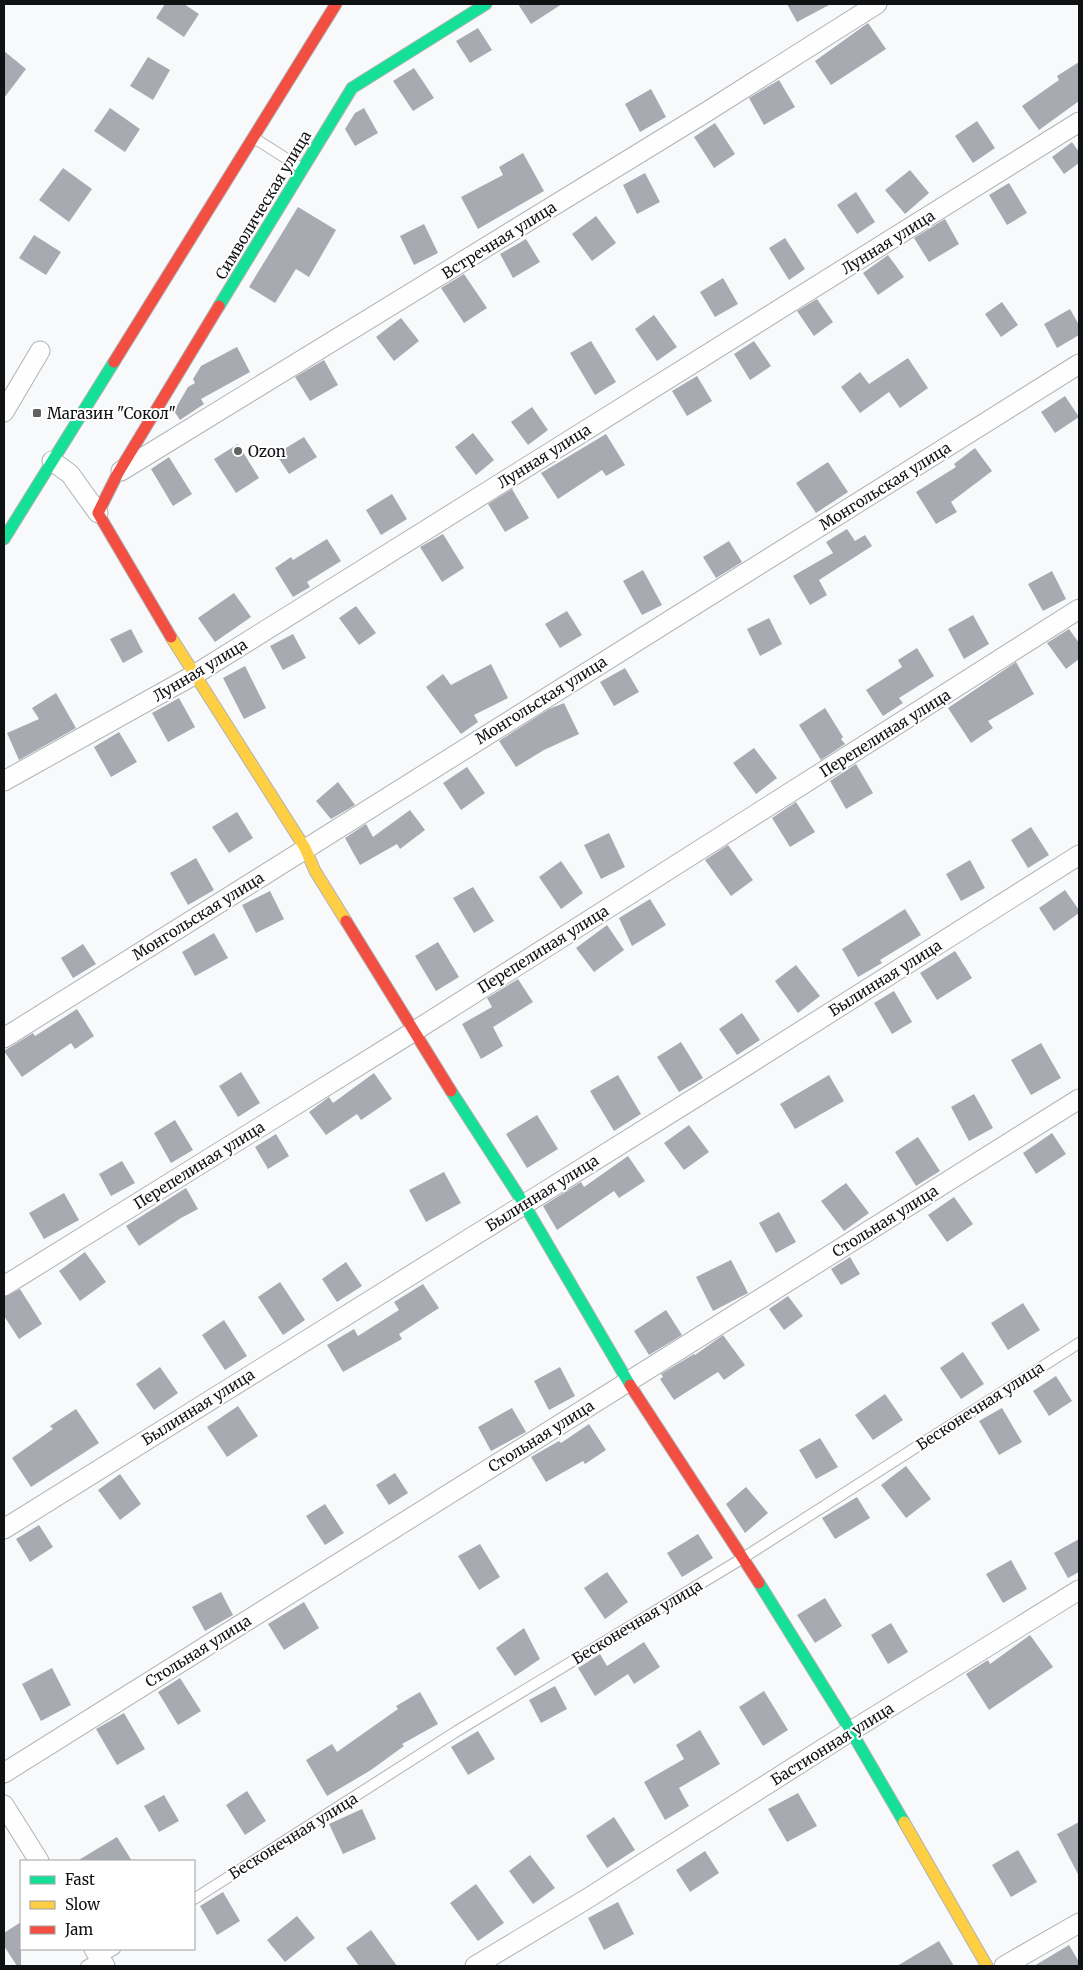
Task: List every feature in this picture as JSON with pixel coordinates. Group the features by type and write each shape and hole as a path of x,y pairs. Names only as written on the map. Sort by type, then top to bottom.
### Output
{"street":[{"path":"4,538 336,4"},
{"name":"Символическая улица","path":"98,513 118,473 352,88 486,4"},
{"name":"Встречная улица","path":"118,473 700,116 877,4"},
{"name":"Лунная улица","path":"4,781 194,675 1079,122"},
{"path":"4,412 40,351"},
{"name":"Монгольская улица","path":"4,1038 1079,364"},
{"path":"52,461 70,474 98,513 194,675 305,848 315,871 413,1032 524,1204 628,1382 743,1558 851,1732 987,1966"},
{"name":"Перепелиная улица","path":"4,1286 413,1032 1079,609"},
{"name":"Былинная улица","path":"4,1529 738,1072 1079,855"},
{"name":"Стольная улица","path":"4,1773 1079,1099"},
{"name":"Бастионная улица","path":"476,1966 585,1900 1079,1590"},
{"path":"4,1805 38,1860"},
{"path":"1004,1966 1079,1923"}],"lane":[{"path":"253,138 303,169"},
{"name":"Бесконечная улица","path":"195,1898 457,1731 743,1558 1079,1343"}],"building":[{"path":"165,4 184,4 199,14 184,37 156,18"},
{"path":"518,4 562,4 531,24"},
{"path":"787,4 831,4 797,22"},
{"path":"868,23 886,49 831,85 815,61"},
{"path":"478,28 492,50 470,63 456,41"},
{"path":"4,51 26,69 4,98"},
{"path":"148,57 170,70 153,100 130,86"},
{"path":"1079,62 1079,101 1039,130 1022,106 1059,80 1057,76"},
{"path":"414,68 434,98 413,111 393,81"},
{"path":"779,80 795,107 764,125 749,98"},
{"path":"651,89 666,117 640,132 625,104"},
{"path":"110,108 140,129 125,152 94,131"},
{"path":"364,108 378,133 355,146 345,129 355,113"},
{"path":"977,121 995,148 973,163 955,136"},
{"path":"715,123 735,154 714,168 694,137"},
{"path":"1072,142 1079,152 1079,163 1064,174 1052,157"},
{"path":"523,153 544,191 478,229 461,197 503,175 499,167"},
{"path":"63,168 92,189 69,222 39,200"},
{"path":"910,170 929,193 905,214 885,190"},
{"path":"645,173 660,202 637,214 623,185"},
{"path":"1009,183 1027,213 1007,225 989,195"},
{"path":"856,192 875,222 857,234 837,205"},
{"path":"298,207 336,230 309,277 296,269 275,303 249,287"},
{"path":"596,216 616,243 592,261 572,234"},
{"path":"945,219 959,244 929,262 914,238"},
{"path":"424,224 438,253 414,265 400,236"},
{"path":"34,235 61,252 46,275 19,258"},
{"path":"785,238 805,269 789,280 769,248"},
{"path":"526,239 540,262 513,278 500,254"},
{"path":"888,255 904,277 878,295 863,273"},
{"path":"464,274 487,308 464,323 441,288"},
{"path":"723,278 738,304 715,317 700,292"},
{"path":"817,299 833,322 814,336 797,311"},
{"path":"1002,302 1018,325 1001,337 985,314"},
{"path":"1070,309 1079,325 1079,335 1057,348 1044,324"},
{"path":"654,315 677,347 657,361 635,329"},
{"path":"401,318 419,341 394,361 376,337"},
{"path":"591,341 616,382 595,395 570,353"},
{"path":"754,341 771,366 750,380 734,354"},
{"path":"237,347 250,372 201,399 204,404 180,420 174,411 188,387 195,383 193,379 201,366"},
{"path":"908,358 928,388 900,408 889,392 860,413 841,387 860,372 869,384"},
{"path":"324,360 338,385 310,401 295,377"},
{"path":"697,376 712,401 687,416 672,391"},
{"path":"1065,396 1079,417 1055,433 1041,412"},
{"path":"532,407 548,430 528,445 511,422"},
{"path":"473,433 494,460 476,475 455,447"},
{"path":"606,434 625,465 606,476 602,470 558,499 541,473"},
{"path":"304,437 317,457 289,474 276,454"},
{"path":"238,444 259,478 236,493 214,459"},
{"path":"975,448 992,471 951,502 957,512 936,524 916,492 956,467 954,464"},
{"path":"169,457 192,494 173,506 151,469"},
{"path":"828,462 848,492 816,513 796,483"},
{"path":"512,489 529,518 505,532 488,504"},
{"path":"392,494 407,519 381,535 366,510"},
{"path":"847,529 855,541 865,535 872,546 819,580 827,595 810,605 793,576 833,553 826,542"},
{"path":"443,534 464,568 442,582 420,547"},
{"path":"327,539 341,561 307,582 310,587 293,597 275,568 291,557 293,560"},
{"path":"729,541 742,562 716,578 703,557"},
{"path":"643,570 662,605 642,615 623,581"},
{"path":"1052,571 1066,599 1043,611 1028,584"},
{"path":"234,593 251,617 215,642 198,618"},
{"path":"356,606 376,633 359,645 339,618"},
{"path":"567,611 582,635 560,648 545,624"},
{"path":"973,615 989,644 964,659 948,629"},
{"path":"769,618 782,644 760,656 747,629"},
{"path":"131,629 143,652 123,663 110,639"},
{"path":"1069,629 1079,643 1079,659 1066,669 1047,643"},
{"path":"293,634 306,658 283,670 270,646"},
{"path":"917,648 934,676 899,698 903,703 883,716 866,690 902,667 898,660"},
{"path":"1016,662 1034,694 988,721 993,728 971,743 948,708"},
{"path":"491,664 508,698 474,715 478,722 461,734 426,687 443,674 451,685"},
{"path":"245,666 266,708 244,719 223,678"},
{"path":"625,668 639,692 614,706 600,682"},
{"path":"56,693 76,728 19,760 7,733 39,719 32,708"},
{"path":"179,698 195,727 168,742 152,713"},
{"path":"564,703 579,734 544,750 516,767 499,741 549,709"},
{"path":"825,708 843,737 841,739 845,744 821,760 799,725"},
{"path":"119,732 137,762 111,777 94,747"},
{"path":"754,748 777,778 756,794 733,763"},
{"path":"856,764 873,793 846,809 830,781"},
{"path":"467,767 485,793 461,810 443,783"},
{"path":"338,782 355,805 331,819 316,801"},
{"path":"796,802 815,832 790,847 772,818"},
{"path":"410,810 425,830 400,849 397,844 360,865 345,838 366,824 373,837"},
{"path":"237,812 253,838 229,853 212,827"},
{"path":"1031,827 1049,855 1028,868 1011,840"},
{"path":"609,833 625,867 601,879 584,845"},
{"path":"728,845 753,880 731,896 705,860"},
{"path":"196,858 214,890 188,905 170,873"},
{"path":"970,860 985,888 961,901 946,874"},
{"path":"561,861 583,893 561,909 539,877"},
{"path":"473,887 494,921 474,933 453,898"},
{"path":"1065,890 1079,910 1079,913 1054,931 1039,908"},
{"path":"270,891 284,919 256,933 242,905"},
{"path":"650,899 666,925 632,946 619,918"},
{"path":"905,909 921,935 880,960 882,963 858,977 842,949"},
{"path":"607,925 624,950 594,972 576,948"},
{"path":"214,933 228,958 195,976 182,952"},
{"path":"438,942 459,977 436,991 415,956"},
{"path":"83,944 96,964 73,978 61,958"},
{"path":"955,951 972,978 937,1000 920,973"},
{"path":"796,965 820,996 798,1013 775,981"},
{"path":"518,979 533,1002 493,1027 503,1046 481,1059 462,1024 492,1007 487,998"},
{"path":"894,991 912,1022 892,1034 874,1003"},
{"path":"77,1009 94,1036 75,1049 71,1043 22,1077 4,1051 33,1033 35,1036"},
{"path":"742,1013 760,1040 737,1055 719,1029"},
{"path":"681,1042 703,1078 679,1092 657,1057"},
{"path":"1041,1043 1061,1078 1031,1095 1011,1060"},
{"path":"241,1072 260,1103 238,1117 219,1086"},
{"path":"374,1073 392,1099 361,1120 357,1114 326,1135 309,1112 329,1097 333,1103"},
{"path":"618,1075 641,1114 614,1131 590,1091"},
{"path":"829,1075 844,1101 795,1129 780,1104"},
{"path":"974,1094 993,1128 969,1141 951,1107"},
{"path":"537,1115 558,1149 527,1168 506,1134"},
{"path":"175,1120 193,1150 171,1163 154,1133"},
{"path":"689,1125 709,1152 684,1170 664,1143"},
{"path":"1052,1133 1066,1154 1036,1174 1023,1153"},
{"path":"276,1134 289,1156 268,1169 255,1147"},
{"path":"918,1137 940,1171 916,1186 895,1152"},
{"path":"628,1156 645,1181 619,1198 614,1191 557,1230 543,1206 581,1182 584,1187"},
{"path":"122,1161 135,1183 111,1196 99,1174"},
{"path":"444,1172 461,1203 426,1222 409,1190"},
{"path":"846,1183 869,1213 844,1231 821,1201"},
{"path":"186,1188 198,1209 139,1246 126,1226"},
{"path":"64,1193 79,1220 44,1239 29,1213"},
{"path":"954,1197 973,1224 947,1242 928,1215"},
{"path":"779,1212 796,1242 776,1253 759,1223"},
{"path":"85,1252 106,1282 80,1301 59,1271"},
{"path":"850,1257 860,1274 841,1285 831,1269"},
{"path":"731,1260 748,1293 713,1311 696,1277"},
{"path":"346,1262 362,1286 337,1302 322,1279"},
{"path":"280,1282 305,1320 283,1335 258,1297"},
{"path":"423,1284 439,1308 399,1334 402,1339 343,1372 327,1345 354,1329 358,1336 399,1310 394,1302"},
{"path":"20,1289 42,1324 19,1339 4,1316 4,1297"},
{"path":"788,1296 803,1316 784,1330 769,1309"},
{"path":"1023,1303 1040,1330 1008,1350 991,1323"},
{"path":"666,1310 682,1335 649,1355 634,1331"},
{"path":"224,1320 247,1356 225,1370 202,1335"},
{"path":"723,1335 745,1365 724,1380 718,1372 674,1400 660,1379 663,1377 661,1374 695,1355"},
{"path":"963,1352 984,1384 961,1399 940,1368"},
{"path":"160,1367 178,1393 154,1410 136,1384"},
{"path":"560,1367 575,1396 549,1410 534,1381"},
{"path":"1056,1376 1072,1401 1049,1416 1033,1391"},
{"path":"885,1394 903,1420 873,1440 855,1415"},
{"path":"238,1406 258,1436 227,1457 207,1427"},
{"path":"512,1408 526,1432 491,1451 478,1427"},
{"path":"1002,1408 1022,1442 999,1455 979,1421"},
{"path":"76,1409 99,1443 31,1487 12,1458 53,1429 50,1426"},
{"path":"589,1424 606,1450 585,1464 583,1461 546,1482 531,1457 559,1441 561,1443"},
{"path":"820,1438 838,1467 816,1479 799,1450"},
{"path":"906,1466 931,1499 906,1518 881,1485"},
{"path":"395,1473 408,1493 389,1505 376,1485"},
{"path":"120,1474 141,1504 120,1520 98,1490"},
{"path":"746,1487 768,1513 745,1533 726,1504"},
{"path":"857,1497 870,1518 835,1539 822,1518"},
{"path":"325,1504 344,1533 325,1545 306,1516"},
{"path":"39,1525 53,1547 30,1562 16,1539"},
{"path":"698,1534 713,1558 682,1577 667,1553"},
{"path":"1079,1539 1079,1572 1068,1578 1054,1553"},
{"path":"480,1544 500,1577 479,1590 458,1556"},
{"path":"1011,1560 1027,1589 1003,1603 986,1574"},
{"path":"607,1572 628,1602 605,1619 584,1588"},
{"path":"221,1592 233,1615 205,1631 192,1607"},
{"path":"825,1598 842,1626 815,1643 797,1615"},
{"path":"304,1602 319,1628 284,1650 268,1624"},
{"path":"891,1623 908,1652 888,1664 871,1635"},
{"path":"524,1628 540,1659 515,1676 496,1648"},
{"path":"1030,1635 1053,1667 989,1710 966,1674 988,1660 990,1664"},
{"path":"644,1642 660,1667 634,1684 628,1674 595,1696 578,1668 600,1654 607,1666"},
{"path":"52,1668 71,1705 41,1721 22,1684"},
{"path":"180,1678 201,1711 178,1725 158,1692"},
{"path":"555,1686 567,1709 541,1723 529,1700"},
{"path":"764,1691 788,1730 763,1746 739,1707"},
{"path":"420,1692 438,1724 402,1744 404,1746 371,1770 327,1796 306,1760 332,1744 337,1752 398,1709 396,1706"},
{"path":"124,1713 145,1749 117,1765 96,1729"},
{"path":"700,1730 720,1764 679,1788 689,1806 665,1820 644,1782 684,1759 676,1745"},
{"path":"478,1731 495,1759 468,1775 451,1747"},
{"path":"247,1791 266,1821 245,1835 226,1805"},
{"path":"798,1793 817,1826 787,1842 768,1809"},
{"path":"164,1795 179,1821 159,1832 144,1806"},
{"path":"362,1809 376,1839 343,1854 329,1824"},
{"path":"614,1817 635,1850 607,1868 586,1836"},
{"path":"1079,1822 1079,1876 1057,1834"},
{"path":"117,1837 131,1860 79,1860"},
{"path":"1018,1850 1037,1882 1011,1897 992,1865"},
{"path":"705,1851 719,1873 690,1892 676,1870"},
{"path":"530,1855 555,1888 533,1904 509,1871"},
{"path":"476,1884 504,1923 478,1941 450,1903"},
{"path":"223,1892 240,1921 217,1935 200,1906"},
{"path":"618,1902 634,1934 604,1950 588,1918"},
{"path":"297,1916 315,1938 285,1962 267,1940"},
{"path":"20,1923 21,1966 17,1966 4,1946 4,1933"},
{"path":"371,1930 397,1966 359,1966 346,1948"},
{"path":"939,1941 954,1966 897,1966"},
{"path":"1069,1945 1079,1962 1079,1966 1034,1966"}],"traffic: fast":[{"path":"219,306 352,88 486,4"},
{"path":"4,539 114,362"},
{"path":"451,1091 524,1204 630,1385"},
{"path":"759,1583 851,1731 904,1822"}],"traffic: slow":[{"path":"171,637 305,848 315,871 346,921"},
{"path":"904,1822 987,1966"}],"traffic: jam":[{"path":"114,362 336,4"},
{"path":"171,637 98,513 118,473 219,306"},
{"path":"346,921 451,1091"},
{"path":"630,1385 759,1583"}],"place":[{"name":"Магазин \"Сокол\"","path":"37,413"},
{"name":"Ozon","path":"238,451"}]}
